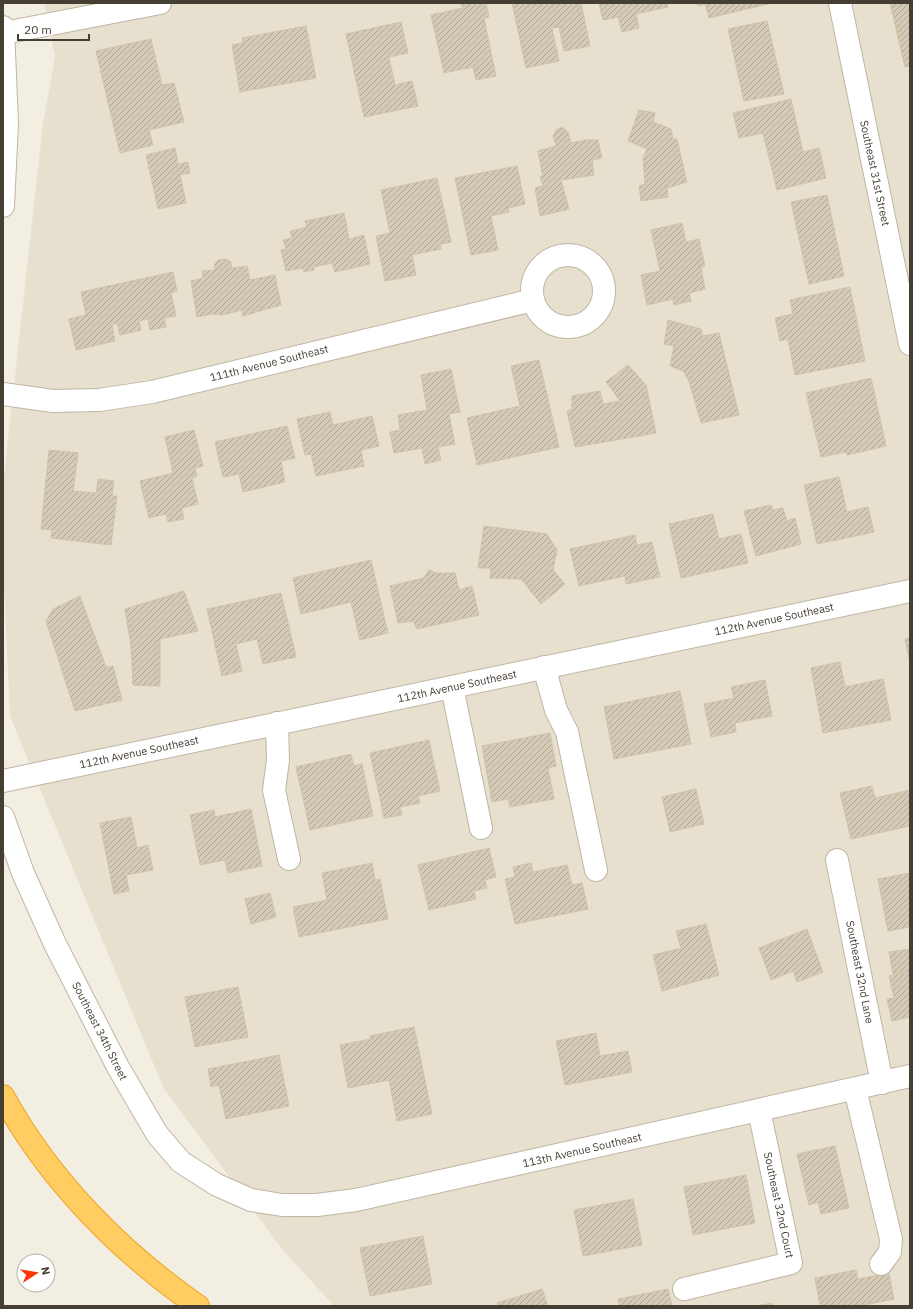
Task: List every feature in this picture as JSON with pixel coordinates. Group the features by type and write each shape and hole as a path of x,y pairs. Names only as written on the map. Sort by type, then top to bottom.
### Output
{"highway":[{"path":"3,1096 48,1165 85,1208 113,1238 179,1293 198,1306"}],"street":[{"path":"3,206 7,124 4,30 160,3"},
{"name":"Southeast 31st Street","path":"840,3 910,344"},
{"name":"111th Avenue Southeast","path":"3,394 53,401 99,400 152,392 533,300"},
{"name":"112th Avenue Southeast","path":"3,781 910,590"},
{"path":"544,668 556,710 567,732 596,870"},
{"path":"452,687 480,828"},
{"path":"277,723 278,760 274,790 289,859"},
{"name":"Southeast 34th Street","path":"3,817 23,873 56,944 118,1068 158,1134 181,1162 217,1185 251,1200"},
{"name":"Southeast 32nd Lane","path":"837,860 882,1083"},
{"name":"113th Avenue Southeast","path":"251,1200 282,1204 317,1205 356,1200 910,1076"},
{"path":"855,1089 891,1239 890,1252 881,1264"},
{"name":"Southeast 32nd Court","path":"684,1289 791,1263 759,1110"}],"shaded area":[{"path":"44,3 910,3 910,1306 334,1306 282,1249 163,1087 10,716 3,563 3,485 43,124 55,57"}],"building":[{"path":"461,3 486,3 489,17 484,18 496,76 476,80 473,67 444,73 431,15 463,8"},
{"path":"512,3 581,3 590,46 564,51 559,27 552,28 559,61 526,68"},
{"path":"599,3 667,3 668,7 636,14 639,28 622,32 618,17 603,20"},
{"path":"697,3 772,3 709,18 705,4 698,6"},
{"path":"890,3 910,3 910,66 905,67"},
{"path":"767,21 784,94 744,101 728,29"},
{"path":"401,22 408,53 389,57 395,85 412,81 418,106 364,117 346,34"},
{"path":"306,26 316,78 240,92 232,45 243,43 242,38"},
{"path":"151,39 162,85 174,83 184,122 149,130 153,145 120,153 96,51"},
{"path":"791,99 803,152 819,148 826,178 777,190 763,133 739,138 733,113"},
{"path":"639,110 655,113 653,122 671,129 673,139 677,139 687,182 667,188 668,197 641,201 639,186 645,184 643,157 647,149 628,141"},
{"path":"562,127 568,132 571,143 585,140 598,140 602,158 592,160 594,175 561,180 569,209 540,216 535,188 543,186 540,176 543,177 538,151 556,146 553,136 556,130"},
{"path":"175,148 178,164 188,162 190,173 180,175 186,203 158,209 146,155"},
{"path":"517,166 525,204 508,208 509,212 491,216 498,250 471,255 455,178"},
{"path":"437,178 451,242 440,244 441,249 412,255 416,275 385,281 376,236 390,233 381,190"},
{"path":"827,195 844,276 809,284 791,202"},
{"path":"344,213 349,239 364,235 370,264 335,272 332,263 314,267 314,270 304,272 303,268 286,271 281,250 286,249 283,240 292,238 290,231 307,227 305,221"},
{"path":"682,223 686,242 699,239 705,266 701,267 705,289 689,293 691,301 674,305 673,299 647,305 641,275 660,271 651,230"},
{"path":"226,259 231,262 232,268 247,266 250,280 275,275 281,305 243,316 242,310 222,315 213,314 197,317 191,281 203,278 202,271 215,270 214,265 218,260"},
{"path":"173,272 177,291 171,293 176,316 164,318 166,327 150,330 148,319 139,321 141,330 120,335 117,323 112,325 115,341 76,350 69,319 86,315 81,292"},
{"path":"850,287 865,361 795,375 788,339 780,341 775,318 793,314 790,300"},
{"path":"668,320 701,329 702,336 719,333 739,415 701,423 689,381 683,371 670,366 674,346 664,344"},
{"path":"539,360 559,447 477,465 467,418 520,406 511,366"},
{"path":"628,365 646,385 656,433 575,447 567,411 572,409 572,396 600,391 603,404 620,401 606,382"},
{"path":"451,369 460,412 449,414 455,444 438,447 441,460 425,464 422,448 394,453 390,432 400,430 398,415 427,410 421,375"},
{"path":"871,378 886,446 847,455 846,452 821,457 806,393"},
{"path":"330,412 333,425 372,416 379,446 361,450 364,466 316,476 311,454 305,455 297,419"},
{"path":"287,426 295,458 281,461 285,482 243,492 239,474 223,477 215,442"},
{"path":"194,430 203,466 195,468 197,476 192,478 198,504 182,508 184,519 168,522 166,514 149,518 140,481 173,473 165,437"},
{"path":"49,450 78,453 73,491 96,493 98,479 114,481 112,496 117,496 111,545 51,538 52,530 41,529"},
{"path":"839,477 847,512 868,507 874,532 817,544 804,485"},
{"path":"771,505 773,510 783,508 787,521 795,518 801,544 756,556 744,511"},
{"path":"713,514 719,539 741,534 748,563 681,578 669,524"},
{"path":"484,526 547,534 557,550 553,570 565,584 541,604 521,579 490,578 491,568 478,568"},
{"path":"635,535 637,545 652,542 660,577 626,584 625,576 579,586 570,549"},
{"path":"371,560 388,633 360,640 351,602 301,614 293,578"},
{"path":"429,570 436,573 455,573 459,590 472,586 479,615 417,629 413,621 398,623 390,586 424,578"},
{"path":"184,591 198,631 160,639 160,686 133,685 131,646 125,609"},
{"path":"281,593 296,657 263,664 257,639 236,644 242,671 222,676 207,609"},
{"path":"80,596 106,667 113,666 122,700 75,711 46,621 53,609"},
{"path":"910,638 910,664 905,639"},
{"path":"840,662 845,687 883,679 891,720 823,733 811,668"},
{"path":"765,680 772,716 735,723 736,732 711,737 704,704 734,698 731,687"},
{"path":"680,691 691,744 614,759 604,707"},
{"path":"550,733 556,766 548,768 554,799 510,807 508,799 492,802 482,746"},
{"path":"429,740 440,791 418,796 420,803 400,807 402,815 384,818 370,753"},
{"path":"351,754 354,766 362,764 373,816 310,830 296,767"},
{"path":"872,786 875,798 910,790 910,826 851,839 840,793"},
{"path":"696,789 704,824 670,832 662,797"},
{"path":"251,809 262,866 228,873 225,860 200,865 190,815 214,810 215,817"},
{"path":"131,817 137,848 148,845 153,870 126,875 129,891 114,894 100,823"},
{"path":"489,848 496,877 485,880 487,888 474,891 476,899 429,910 418,865"},
{"path":"372,863 375,880 380,879 388,919 299,937 293,907 327,900 322,873"},
{"path":"531,863 533,872 567,865 572,885 582,883 588,909 515,924 505,879 515,877 513,867"},
{"path":"910,873 910,927 888,931 878,879"},
{"path":"270,893 276,917 251,924 245,899"},
{"path":"706,924 719,975 662,991 653,955 681,948 676,931"},
{"path":"807,929 823,972 797,982 793,971 771,980 759,948"},
{"path":"910,949 910,971 893,974 889,952"},
{"path":"910,972 910,1017 892,1021 887,999 894,998 889,976"},
{"path":"238,987 248,1037 195,1047 185,997"},
{"path":"414,1027 432,1114 397,1121 389,1080 348,1088 340,1045 371,1039 370,1036"},
{"path":"596,1033 600,1056 628,1051 632,1072 565,1085 556,1041"},
{"path":"279,1055 289,1106 226,1119 219,1085 211,1087 208,1069"},
{"path":"835,1146 849,1208 821,1214 818,1202 809,1205 797,1154"},
{"path":"746,1175 755,1223 693,1235 684,1187"},
{"path":"633,1199 642,1245 583,1256 574,1210"},
{"path":"423,1236 432,1284 370,1296 360,1248"},
{"path":"856,1270 858,1279 889,1273 894,1299 860,1306 820,1306 815,1278"},
{"path":"542,1289 548,1306 498,1306 497,1303"},
{"path":"668,1289 672,1306 620,1306 618,1299"},
{"path":"772,1303 772,1306 756,1306"}]}
